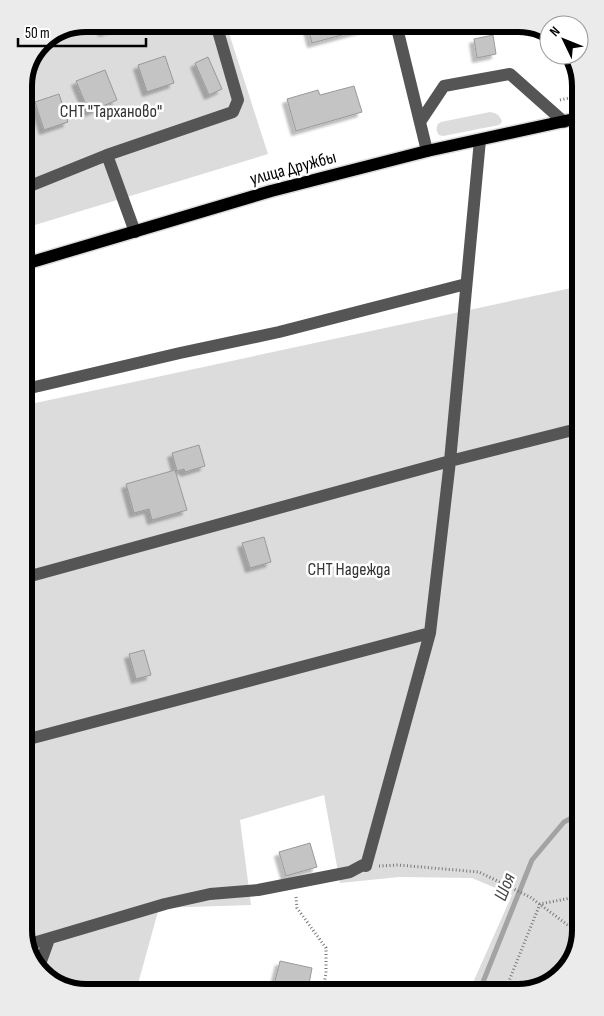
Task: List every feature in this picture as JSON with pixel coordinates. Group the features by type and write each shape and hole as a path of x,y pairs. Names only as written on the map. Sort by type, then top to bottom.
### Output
{"main road":[{"name":"улица Дружбы","path":"33,262 271,192 427,151 569,120"}],"street":[{"path":"33,185 107,155 233,112 238,100 218,32"},
{"path":"398,33 427,151"},
{"path":"420,122 444,86 510,74 569,120"},
{"path":"34,943 165,904 210,894 258,890 350,872 363,865 366,866 430,633 450,461 480,140"},
{"path":"107,155 135,232"},
{"path":"33,387 279,332 466,284"},
{"path":"32,575 450,461 572,430"},
{"path":"32,738 430,633"},
{"path":"42,960 50,939"}],"path":[{"path":"366,866 398,865 479,872 530,897 572,927"},
{"path":"295,883 297,908 326,948 324,984"},
{"path":"540,904 572,899"},
{"path":"508,984 540,904"}],"green space":[{"name":"СНТ \"Тарханово\"","path":"86,32 229,32 268,154 33,226 34,72 38,63 51,46 69,35"},
{"path":"490,112 500,118 502,122 499,125 443,136 437,132 437,125 441,122"},
{"name":"СНТ Надежда","path":"572,288 572,930 569,947 562,960 553,970 535,981 518,984 472,984 512,895 472,878 399,877 340,883 324,795 240,820 251,905 159,908 138,983 83,983 69,981 56,974 46,965 35,947 32,930 33,404"}],"building":[{"path":"309,33 351,33 312,43"},
{"path":"493,35 496,54 477,58 474,39"},
{"path":"165,56 174,83 147,92 138,65"},
{"path":"208,57 222,89 209,95 195,63"},
{"path":"105,70 117,100 89,112 76,81"},
{"path":"354,86 362,112 296,131 287,99 318,90 320,95"},
{"path":"59,94 68,122 44,130 35,102"},
{"path":"199,445 205,466 185,472 184,469 177,471 172,453"},
{"path":"175,470 187,510 152,520 149,509 134,513 126,484"},
{"path":"264,537 271,562 250,568 242,543"},
{"path":"144,650 151,675 136,679 129,654"},
{"path":"310,843 317,867 286,876 279,852"},
{"path":"280,961 312,968 309,984 274,983"}],"waterway":[{"name":"Шоя","path":"482,984 532,860 564,822 572,818"}]}
